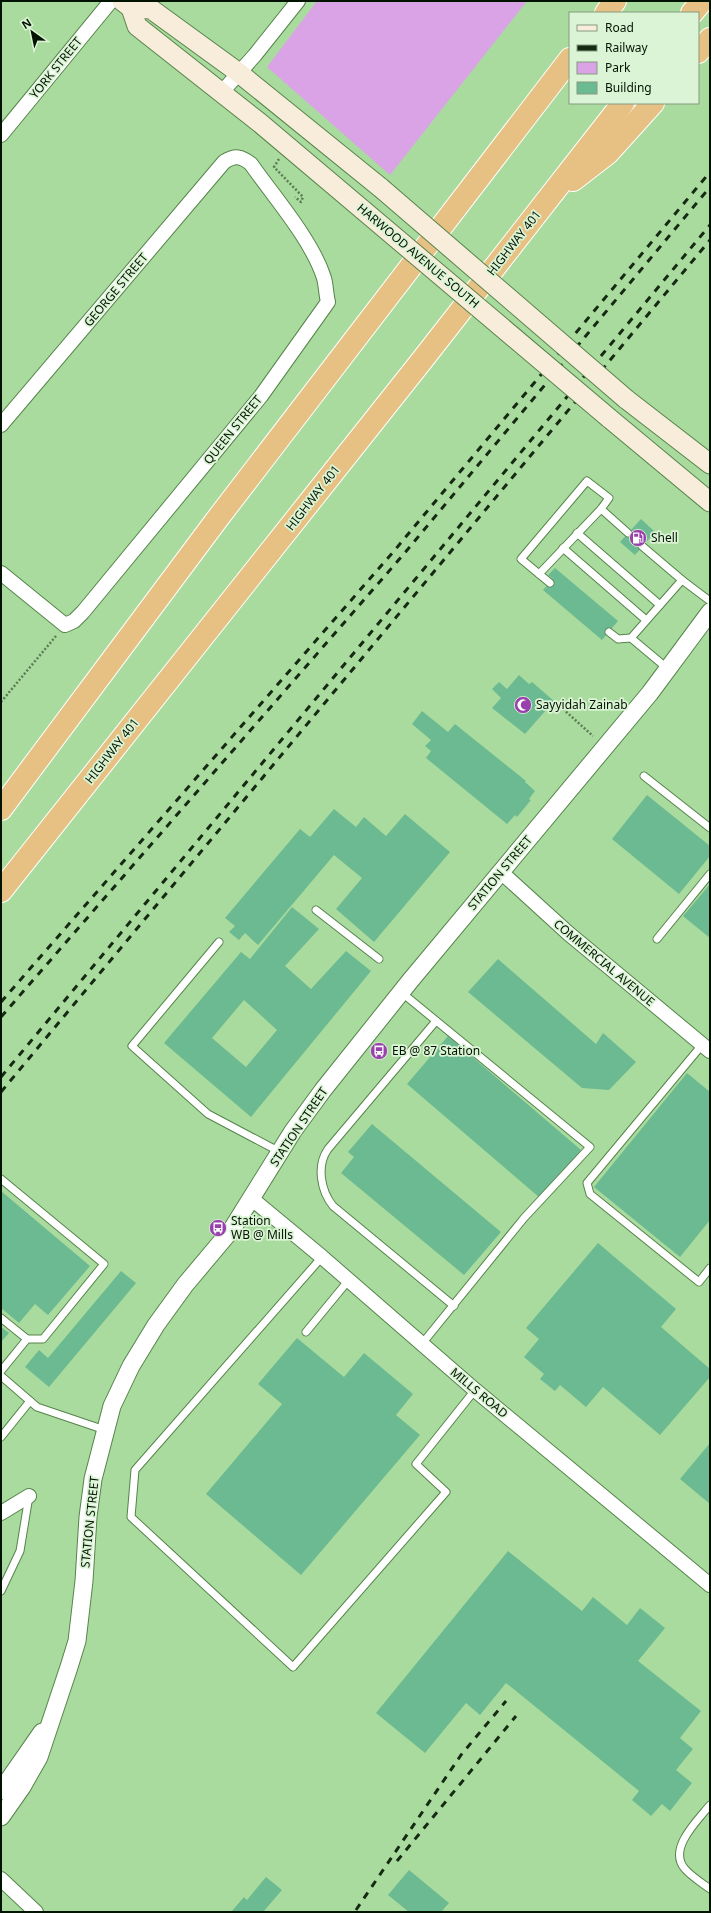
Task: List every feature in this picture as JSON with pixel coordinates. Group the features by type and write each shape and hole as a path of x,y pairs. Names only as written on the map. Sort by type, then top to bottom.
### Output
{"highway":[{"path":"607,12 615,1"},
{"path":"693,12 702,1"},
{"path":"699,51 710,39"},
{"path":"1,809 218,518 569,59"},
{"name":"HIGHWAY 401","path":"1,890 622,104"},
{"path":"547,201 608,153 652,104"}],"main road":[{"name":"HARWOOD AVENUE SOUTH","path":"127,4 151,9 239,73 381,188 626,399 710,464"},
{"name":"HARWOOD AVENUE SOUTH","path":"127,4 137,26 260,123 710,502"}],"street":[{"name":"YORK STREET","path":"1,135 110,1"},
{"path":"221,93 255,55 298,1"},
{"name":"GEORGE STREET","path":"1,425 224,162 232,157"},
{"name":"QUEEN STREET","path":"65,625 74,621 83,612 261,396 328,302 324,278 316,258 303,237 251,164 242,157 232,157"},
{"path":"1,573 65,625"},
{"name":"STATION STREET","path":"1,1817 22,1787 39,1757 76,1641 84,1581 88,1517 93,1479 105,1430 112,1406 132,1366 156,1325 185,1285 232,1228 252,1199 280,1152 323,1090 401,992 668,669 710,612"},
{"name":"COMMERCIAL AVENUE","path":"501,872 568,934 706,1048"},
{"name":"MILLS ROAD","path":"252,1199 322,1257 475,1390 710,1585"},
{"path":"1,1513 29,1496"},
{"name":"STATION STREET","path":"1,1791 51,1720"},
{"path":"1,1879 36,1912"}],"lane":[{"path":"539,574 609,498 587,481 521,559 539,574 550,583"},
{"path":"601,508 628,533"},
{"path":"577,533 660,604"},
{"path":"642,546 682,580 710,601"},
{"path":"563,548 646,620"},
{"path":"631,638 682,580"},
{"path":"609,632 618,639 631,638 668,669"},
{"path":"644,776 710,828"},
{"path":"657,939 710,874"},
{"path":"316,910 379,959"},
{"path":"219,942 132,1046 208,1114 280,1152"},
{"path":"401,992 590,1147 524,1218 454,1306 421,1344"},
{"path":"436,1021 326,1152 322,1165 322,1182 326,1196 333,1206 454,1306"},
{"path":"706,1048 587,1183 590,1194 699,1282 710,1268"},
{"path":"1,1179 104,1264 43,1339 27,1339 1,1318"},
{"path":"322,1257 135,1470 131,1518 293,1667 446,1492 416,1464 475,1390"},
{"path":"306,1332 348,1281"},
{"path":"1,1371 27,1339"},
{"path":"1,1376 38,1407 105,1430"},
{"path":"1,1437 30,1401"},
{"path":"1,1591 20,1551 29,1496"},
{"path":"710,1805 682,1841 679,1860 685,1869 710,1889"}],"path":[{"path":"281,157 274,167 303,197 301,202 290,193"},
{"path":"1,702 65,625"},
{"path":"562,709 593,736"}],"green space":[{"path":"317,1 527,1 390,175 267,67"}],"building":[{"path":"641,519 655,532 635,555 620,542"},
{"path":"555,568 618,621 602,640 543,590 553,579 548,575"},
{"name":"Sayyidah Zainab","path":"519,675 529,684 532,682 554,701 525,734 492,708 501,698 492,689 499,682 507,689"},
{"path":"422,711 448,732 455,724 526,781 525,782 535,791 529,799 531,800 517,817 515,815 507,824 426,758 431,751 425,746 431,740 412,724"},
{"path":"647,795 710,846 710,856 679,894 612,839"},
{"path":"334,809 356,827 364,817 386,836 405,814 450,852 374,942 336,909 362,878 334,855 258,945 245,933 239,940 229,932 235,926 225,918 300,829 310,837"},
{"path":"710,884 710,938 683,916"},
{"path":"292,907 319,929 285,966 311,989 346,951 371,971 251,1117 164,1043 241,952 250,959","holes":["244,1000 277,1030 246,1067 212,1038"]},
{"path":"498,959 596,1044 603,1033 636,1062 609,1090 582,1088 468,992"},
{"path":"448,1036 581,1150 540,1198 407,1084"},
{"path":"687,1073 710,1092 710,1220 680,1257 594,1187"},
{"path":"372,1124 501,1232 464,1275 341,1173 354,1157 348,1152"},
{"path":"1,1191 90,1266 48,1315 35,1304 19,1323 1,1308"},
{"path":"598,1243 676,1309 661,1327 710,1369 710,1377 660,1435 603,1387 586,1407 560,1385 555,1391 540,1379 544,1374 524,1357 539,1339 526,1328"},
{"path":"121,1271 136,1283 49,1387 25,1367 39,1350 48,1358"},
{"path":"1,1327 9,1333 1,1342"},
{"path":"297,1338 344,1377 364,1353 413,1394 396,1415 420,1435 301,1575 206,1494 282,1404 258,1384"},
{"path":"710,1443 710,1504 680,1479"},
{"path":"508,1551 582,1611 593,1597 627,1625 640,1608 665,1628 638,1661 701,1711 680,1738 693,1749 676,1770 692,1783 670,1811 662,1804 651,1816 632,1800 639,1791 506,1683 480,1715 466,1703 425,1753 376,1713"},
{"path":"409,1870 449,1903 441,1912 409,1912 388,1895"},
{"path":"266,1877 282,1890 263,1912 231,1912 244,1897 247,1900"}],"railway":[{"path":"1,1002 394,551 710,172"},
{"path":"1,1017 403,555 710,187"},
{"path":"1,1077 710,225"},
{"path":"1,1092 710,240"},
{"path":"356,1910 461,1755 506,1701"},
{"path":"397,1861 516,1716"}],"place":[{"name":"Shell","path":"638,538"},
{"name":"Sayyidah Zainab","path":"523,705"},
{"name":"EB @ 87 Station","path":"379,1051"},
{"name":"Station WB @ Mills","path":"218,1228"}]}
